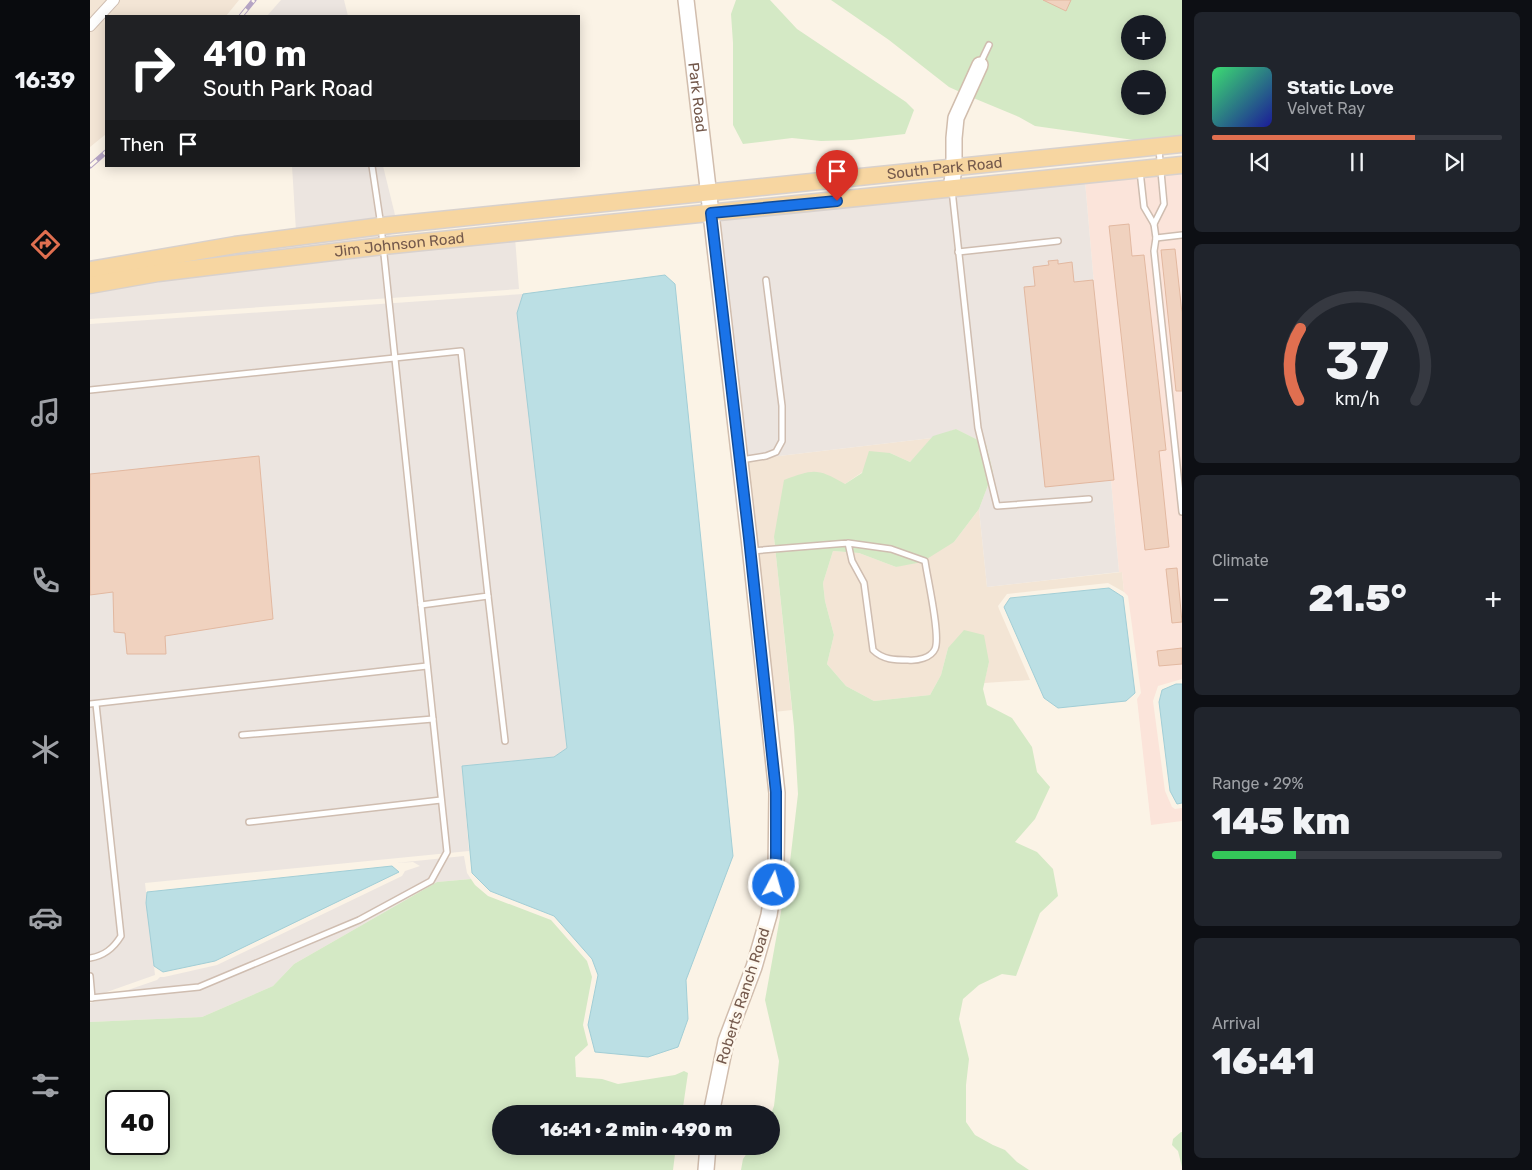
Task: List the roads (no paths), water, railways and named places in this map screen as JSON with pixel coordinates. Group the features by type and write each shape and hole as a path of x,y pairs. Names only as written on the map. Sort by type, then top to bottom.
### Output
{"main road":[{"name":"South Park Road","path":"709,203 953,180 1140,169 1182,144"},
{"name":"South Park Road","path":"709,203 861,177 953,180 1118,151 1160,156 1182,165"},
{"path":"1160,156 1165,153 1182,152"},
{"name":"Jim Johnson Road","path":"90,270 234,245 381,226 548,209 709,203"},
{"name":"Jim Johnson Road","path":"90,285 167,272 383,246 542,230 709,203"},
{"path":"383,246 407,232 529,220 548,209"}],"street":[{"path":"90,26 114,0"},
{"name":"Park Road","path":"686,0 709,203"},
{"path":"953,180 956,118 980,65"},
{"name":"Roberts Ranch Road","path":"709,203 751,551 776,792 776,870 769,916 754,967 726,1041 713,1105"},
{"path":"706,1170 707,1155"}],"lane":[{"path":"980,65 989,45"},
{"path":"1154,224 1164,204 1160,156"},
{"path":"90,976 91,998 199,987 359,920 431,881 447,852 381,226 372,167"},
{"path":"1140,169 1144,207 1154,224 1156,238 1154,251 1182,512"},
{"path":"953,180 958,252 978,428 997,506 1089,499"},
{"path":"1156,238 1182,235"},
{"path":"958,252 1058,241"},
{"path":"740,460 776,452 782,441 782,406 766,280"},
{"path":"90,390 462,351 488,596 506,741"},
{"path":"751,551 848,543 891,549 925,560 937,636 935,649 928,657 915,661 894,660 879,656 872,650 864,583 852,561 848,543"},
{"path":"421,605 488,596"},
{"path":"90,958 102,956 116,944 121,936 93,704 427,666"},
{"path":"242,736 433,719"},
{"path":"249,822 441,800"}],"water":[{"path":"665,275 675,284 733,856 686,980 688,1019 678,1047 648,1057 595,1052 588,1025 598,975 592,959 554,916 490,891 472,873 462,766 554,757 567,748 517,313 523,294"},
{"path":"1109,588 1123,597 1135,693 1126,701 1058,708 1044,698 1004,607 1010,598"},
{"path":"1176,684 1182,684 1182,803 1177,804 1170,791 1159,702 1162,690"},
{"path":"392,866 399,872 215,961 163,972 154,966 146,903 147,892"}],"railway":[{"path":"242,15 254,0"},
{"path":"90,166 105,153"}]}
